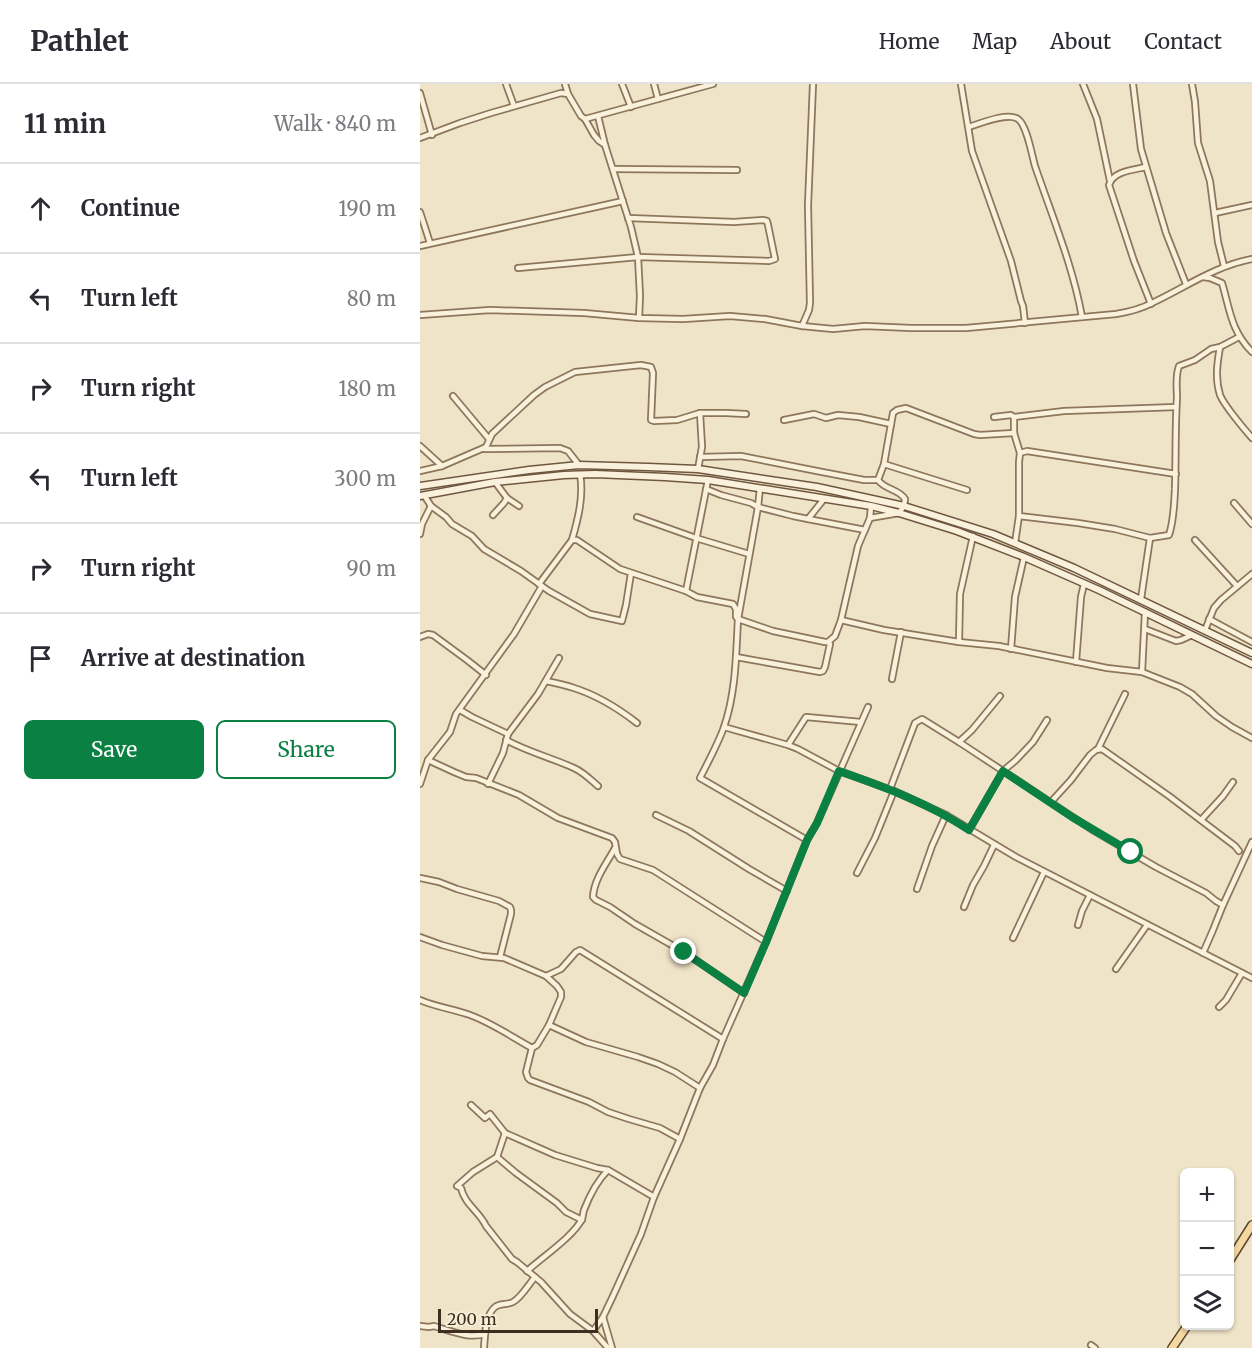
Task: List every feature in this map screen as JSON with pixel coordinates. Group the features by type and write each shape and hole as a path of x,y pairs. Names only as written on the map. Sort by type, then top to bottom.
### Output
{"main road":[{"path":"420,486 579,465 698,469 817,487 904,506 993,534 1141,599 1252,653"},
{"path":"422,495 495,482 580,474 708,480 871,506 973,537 1024,556 1252,664"},
{"path":"1234,1254 1252,1225"},
{"path":"1172,1348 1184,1330"}],"street":[{"path":"506,84 514,106"},
{"path":"622,84 631,108"},
{"path":"654,84 658,99"},
{"path":"585,119 713,84"},
{"path":"802,326 810,303 808,206 813,84"},
{"path":"961,84 972,151 1011,261 1025,323"},
{"path":"1083,84 1097,119 1109,185 1150,304"},
{"path":"1133,84 1141,149 1166,233 1186,284"},
{"path":"1192,84 1198,143 1207,169 1224,266"},
{"path":"561,93 565,85"},
{"path":"565,85 581,116 594,135 605,145"},
{"path":"420,93 432,135"},
{"path":"420,138 514,106 561,93 568,94"},
{"path":"598,116 638,257 639,318"},
{"path":"969,127 1007,116 1021,121 1068,261 1082,317"},
{"path":"1110,181 1113,177 1125,172 1146,167"},
{"path":"613,169 737,170"},
{"path":"420,246 623,201"},
{"path":"1215,213 1252,205"},
{"path":"420,212 430,243"},
{"path":"518,268 638,257 769,261 775,259 767,221 628,218"},
{"path":"420,315 490,310 675,319 730,316 833,329 865,326 966,328 1116,314 1150,304 1224,266 1252,259"},
{"path":"1202,276 1222,284 1231,320 1239,337 1252,352"},
{"path":"1019,516 1115,529 1150,538 1169,536 1174,510 1176,384 1179,366 1239,337"},
{"path":"1220,347 1216,370 1221,398 1252,438"},
{"path":"484,449 495,431 540,391 575,372 585,370 641,365 651,367 653,373 651,420 654,421 677,420 700,413 746,414"},
{"path":"453,396 489,439"},
{"path":"994,417 1064,411 1176,407"},
{"path":"878,480 884,464 893,413 897,410 906,408 974,434 1014,433"},
{"path":"698,469 702,447 700,413"},
{"path":"784,420 814,414 826,418 838,415 859,417 891,424"},
{"path":"1014,417 1014,433 1020,453 1019,516 1015,543"},
{"path":"420,446 442,466"},
{"path":"420,471 442,466 484,449 560,448 568,452 579,465"},
{"path":"1020,453 1030,451 1176,474"},
{"path":"700,457 741,456 848,477 878,480"},
{"path":"884,464 967,490"},
{"path":"539,584 572,540 582,486 580,474"},
{"path":"686,591 708,480"},
{"path":"870,518 899,513 904,506 903,495 882,486 878,480"},
{"path":"495,482 507,498 519,506"},
{"path":"760,488 738,619 731,698 724,727 700,778 807,840"},
{"path":"706,489 758,507 865,530"},
{"path":"422,495 431,506 452,524 472,536 484,549 549,591 590,614 622,621 631,573"},
{"path":"493,515 507,498"},
{"path":"808,519 824,499"},
{"path":"1234,504 1252,524"},
{"path":"420,534 431,506"},
{"path":"828,642 835,636 841,620 858,546 870,518 871,506"},
{"path":"637,517 749,554"},
{"path":"959,642 960,594 973,537"},
{"path":"1141,599 1150,538"},
{"path":"572,540 577,540 611,564 631,573 698,597 733,604 738,619 773,631 828,642"},
{"path":"1195,540 1237,586"},
{"path":"1011,649 1015,597 1024,556"},
{"path":"1205,630 1214,608 1252,574"},
{"path":"420,784 428,760 450,732 456,714 517,630 542,586 539,584"},
{"path":"1076,662 1084,584"},
{"path":"1142,672 1145,612"},
{"path":"841,620 869,627 1142,672 1192,694 1216,716 1251,737"},
{"path":"1209,620 1252,642"},
{"path":"1145,629 1176,641 1192,635"},
{"path":"892,678 901,632"},
{"path":"420,637 428,634 433,636 486,675"},
{"path":"736,657 820,672 825,667 830,644 828,642"},
{"path":"488,784 500,759 508,734 546,681 559,658"},
{"path":"546,681 587,693 637,723"},
{"path":"1051,802 1090,755 1098,749 1125,694"},
{"path":"959,742 1000,696"},
{"path":"592,1331 603,1317 641,1234 654,1197 700,1088 713,1065 807,840 817,823 868,707"},
{"path":"460,710 508,734"},
{"path":"788,745 806,717 861,722"},
{"path":"857,873 875,838 917,720 922,719 1072,817 1142,860 1206,893 1223,905"},
{"path":"969,830 1003,771 1033,742 1047,720"},
{"path":"724,727 788,745 839,771 892,790 946,815 1044,872 1252,978"},
{"path":"506,740 573,768 598,786"},
{"path":"1098,749 1102,749 1169,796 1239,850"},
{"path":"428,760 466,777 477,778 519,795 558,818 612,838 620,859 653,870 766,942"},
{"path":"1201,820 1233,782"},
{"path":"656,815 690,831 748,869 787,891"},
{"path":"917,889 946,815"},
{"path":"1203,953 1252,842"},
{"path":"964,907 994,845"},
{"path":"615,848 599,876 593,897 684,952 744,993"},
{"path":"1014,938 1044,872"},
{"path":"420,878 482,895 510,907 511,914 500,957"},
{"path":"1078,925 1090,895"},
{"path":"1116,969 1147,925"},
{"path":"420,937 482,956 500,957 546,976 557,986 561,997 549,1025 537,1045 532,1048 526,1072 528,1078 608,1112 660,1128 680,1139"},
{"path":"546,976 561,969 580,950 723,1039"},
{"path":"1219,1007 1236,986 1242,973"},
{"path":"420,1000 482,1020 532,1048"},
{"path":"549,1025 586,1042 658,1064 700,1088"},
{"path":"471,1105 484,1118 490,1114 505,1133 555,1155 608,1170 654,1197"},
{"path":"505,1133 497,1157 457,1186 466,1202 484,1221 512,1259 541,1282 570,1314 610,1348"},
{"path":"497,1157 566,1212 582,1220"},
{"path":"527,1271 553,1250 582,1220 583,1211 599,1180 608,1170"},
{"path":"484,1348 488,1320 493,1309 514,1301 535,1277"},
{"path":"603,1317 610,1348"},
{"path":"420,1326 434,1326 477,1337 485,1334"}],"route":[{"path":"684,952 744,993 807,840 817,823 839,771 910,797 946,815 969,830 1003,771 1072,817 1131,852"}]}
